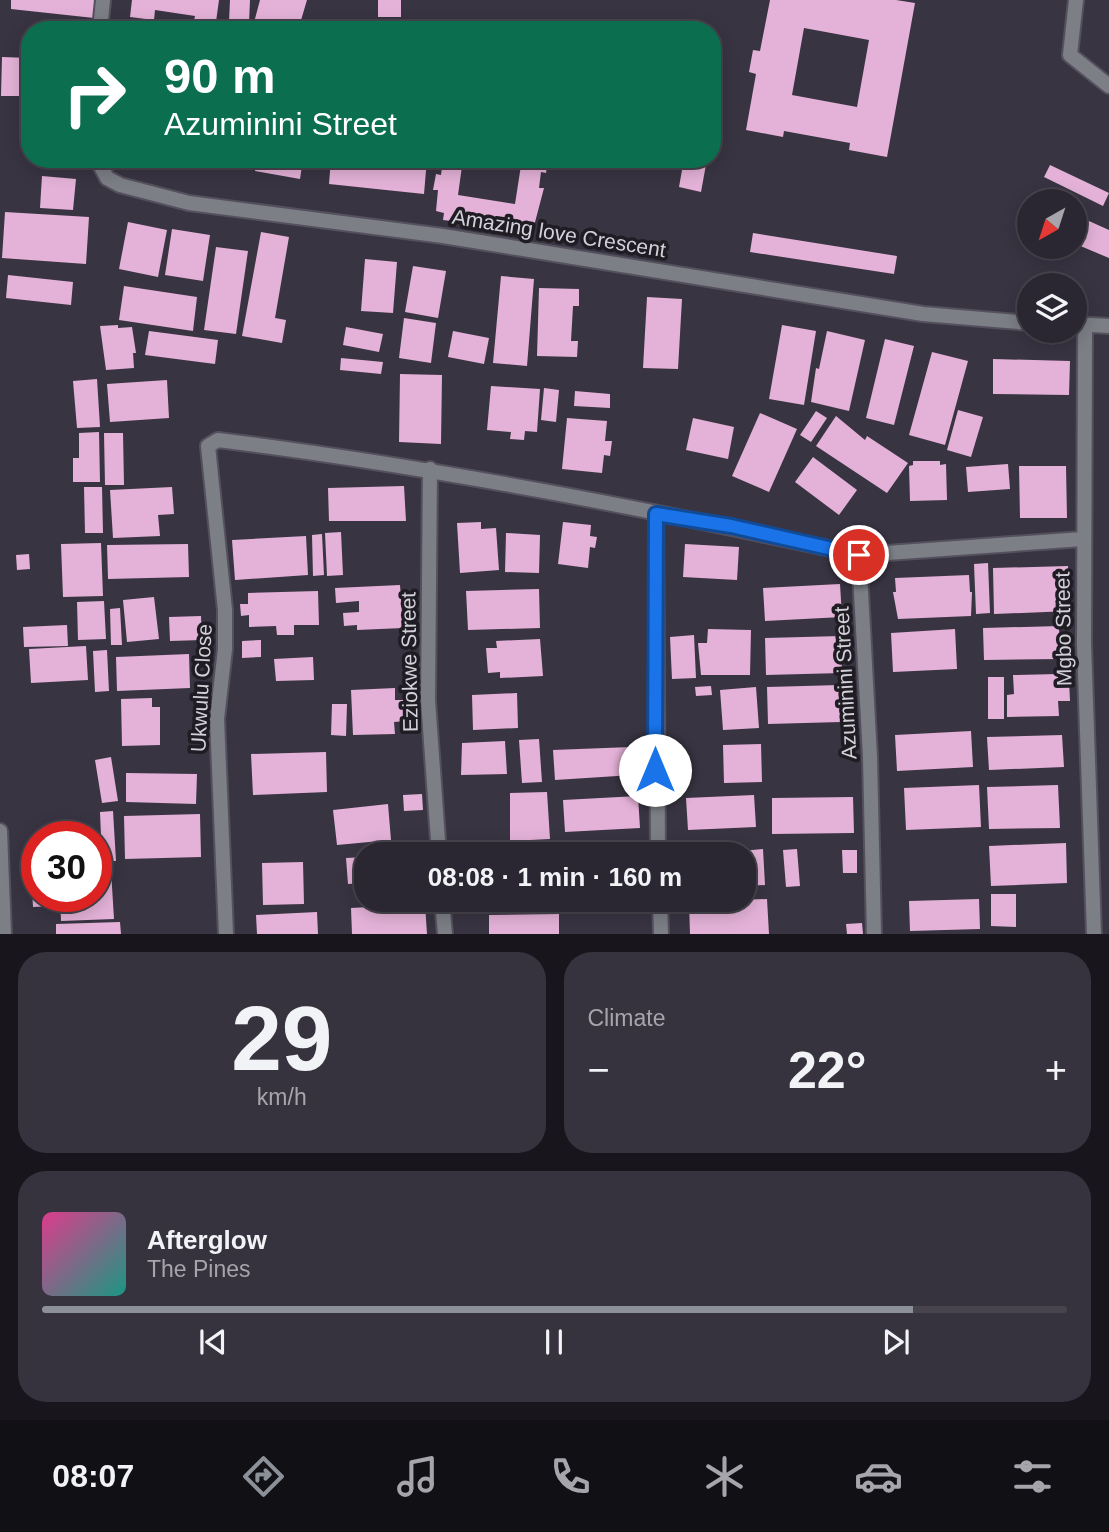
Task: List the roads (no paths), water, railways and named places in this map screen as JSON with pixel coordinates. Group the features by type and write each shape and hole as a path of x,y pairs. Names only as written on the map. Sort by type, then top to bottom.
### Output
{"street":[{"path":"101,21 103,0"},
{"path":"1076,0 1070,55 1109,86"},
{"name":"Amazing love Crescent","path":"102,168 107,178 120,185 189,203 443,236 923,314 1017,322"},
{"path":"1087,324 1109,326"},
{"name":"Mgbo Street","path":"1080,343 1094,933"},
{"name":"Ukwulu Close","path":"226,933 217,719 225,649 225,610 208,446 218,440 430,469"},
{"path":"430,469 656,514 731,526 859,555 1083,539"},
{"name":"Eziokwe Street","path":"430,469 428,700 438,842"},
{"path":"656,514 658,842"},
{"name":"Azuminini Street","path":"859,555 870,757 874,933"},
{"path":"0,831 4,933"},
{"path":"443,912 444,933"},
{"path":"660,912 661,933"}]}
